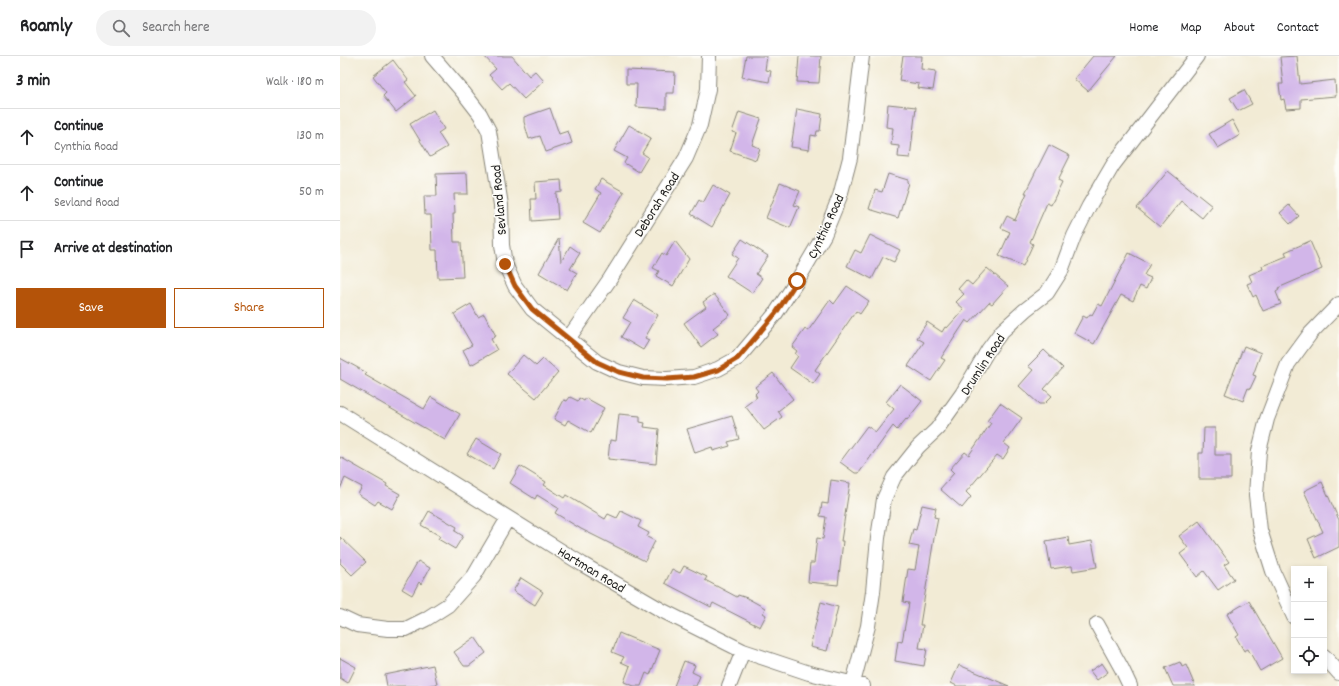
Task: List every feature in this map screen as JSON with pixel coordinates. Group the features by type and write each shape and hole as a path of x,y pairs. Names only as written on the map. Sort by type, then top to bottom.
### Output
{"street":[{"name":"Sevland Road","path":"432,56 467,97 480,114 489,130 501,205 502,245 505,264 515,286 532,309 568,339"},
{"name":"Deborah Road","path":"568,339 610,279 686,158 700,125 708,89 709,56"},
{"name":"Cynthia Road","path":"568,339 597,362 619,372 643,378 667,379 694,377 718,370 738,358 776,313 824,235 840,196 850,158 862,56"},
{"name":"Drumlin Road","path":"858,685 874,592 878,538 884,499 894,477 918,447 937,429 962,394 988,350 1002,332 1025,310 1047,293 1061,271 1074,236 1089,206 1113,165 1197,56"},
{"path":"1291,610 1273,571 1260,530 1256,495 1259,451 1267,419 1288,364 1310,334 1339,304"},
{"name":"Hartman Road","path":"340,413 582,564 663,611 743,651 809,673 858,685"},
{"path":"340,617 357,625 388,629 406,629 426,619 448,605 474,576 508,518"},
{"path":"1098,624 1130,686"},
{"path":"729,686 743,651"},
{"path":"1327,659 1339,673"}],"building":[{"path":"484,56 512,56 529,76 535,71 544,81 524,99 509,83 502,89 489,75 496,69"},
{"path":"746,56 767,56 765,70 771,71 769,82 742,77"},
{"path":"799,56 821,56 819,83 797,82"},
{"path":"903,56 922,56 921,69 936,71 933,90 918,88 919,84 899,81"},
{"path":"1093,56 1117,56 1088,91 1074,79"},
{"path":"1297,56 1300,84 1335,80 1336,96 1301,99 1301,108 1286,109 1284,99 1281,100 1279,84 1283,84 1280,57"},
{"path":"393,60 408,80 405,82 416,96 396,112 383,96 386,93 373,76"},
{"path":"626,70 675,72 674,93 666,93 666,109 636,107 637,84 626,84"},
{"path":"1244,90 1252,104 1238,111 1230,98"},
{"path":"888,104 916,107 910,158 898,157 899,146 891,145 893,128 886,127"},
{"path":"550,108 559,134 568,131 572,143 546,152 540,136 529,139 524,117"},
{"path":"797,109 822,114 820,131 817,131 816,136 811,135 809,150 791,147"},
{"path":"433,110 444,129 438,133 447,147 430,157 410,124"},
{"path":"739,112 761,119 752,145 760,148 756,160 730,151 736,133 732,132"},
{"path":"1232,120 1240,135 1218,148 1209,134"},
{"path":"629,125 651,138 642,153 648,157 639,172 624,163 627,158 614,151"},
{"path":"1049,145 1070,156 1058,180 1062,182 1051,205 1047,203 1030,242 1033,244 1023,266 999,256 1010,232 1001,228 1007,216 1015,220 1027,193 1025,193"},
{"path":"1168,171 1212,206 1202,218 1181,201 1160,227 1137,208"},
{"path":"467,173 468,194 454,194 455,214 453,214 454,242 461,242 463,277 438,278 437,250 432,250 431,215 425,215 424,196 437,196 436,174"},
{"path":"888,174 908,180 909,183 898,218 869,209 875,190 882,192"},
{"path":"601,179 624,192 600,233 583,223 601,193 595,189"},
{"path":"561,180 562,192 556,193 558,219 532,221 531,199 536,199 535,182"},
{"path":"780,183 800,191 794,205 799,207 790,228 766,218"},
{"path":"713,185 730,195 712,227 691,214 699,200 703,203"},
{"path":"1289,205 1299,216 1290,224 1280,213"},
{"path":"870,235 900,250 894,262 883,257 872,279 847,266 855,250 861,253"},
{"path":"559,238 561,262 570,246 580,253 570,269 577,273 567,290 539,273"},
{"path":"742,239 768,256 756,274 762,278 752,293 726,276 738,258 732,254"},
{"path":"675,241 689,259 673,286 656,276 659,271 653,268 662,253 666,256"},
{"path":"1310,241 1322,269 1278,288 1279,290 1276,292 1281,304 1263,311 1256,295 1253,297 1247,284 1252,282 1249,275 1263,269 1262,266 1287,256 1285,252"},
{"path":"1129,253 1150,264 1144,275 1151,278 1146,289 1140,286 1133,301 1121,295 1094,344 1074,333 1083,316 1087,318 1090,314 1092,315 1098,304 1102,306"},
{"path":"987,268 1008,286 992,304 989,302 970,323 966,320 941,358 945,360 931,381 908,366 924,342 917,338 927,322 942,332 945,327 947,328 964,309 956,302 964,294 958,289 966,280 972,285"},
{"path":"847,286 869,301 860,314 856,311 815,370 820,374 813,384 790,368 798,356 795,354 797,351 792,347 805,329 808,331 830,300 834,304"},
{"path":"714,294 730,315 713,328 718,334 701,347 684,323 706,307 703,302"},
{"path":"634,300 658,315 645,338 649,340 643,350 621,337 630,322 623,318"},
{"path":"471,304 478,317 484,314 496,336 491,339 497,350 471,365 463,350 472,345 454,314"},
{"path":"1244,346 1261,353 1253,375 1256,376 1250,389 1248,388 1243,401 1225,394"},
{"path":"1044,350 1063,368 1044,389 1052,396 1044,404 1039,404 1019,386 1033,370 1028,366"},
{"path":"523,355 536,366 543,359 558,372 536,398 507,374"},
{"path":"340,358 367,373 365,375 424,409 431,397 460,414 445,440 340,379"},
{"path":"773,373 793,399 778,411 782,417 764,430 745,406 757,397 755,394 758,391 755,387"},
{"path":"900,384 922,401 897,430 893,426 859,473 855,473 840,462 867,426 876,432 894,409 886,402"},
{"path":"570,397 578,401 579,398 584,401 586,398 604,408 591,433 568,420 565,425 554,419 564,400 567,401"},
{"path":"1000,403 1022,418 1004,443 1010,448 1003,459 997,455 966,492 971,497 962,508 940,489 954,473 950,469 965,452 969,455 991,423 987,421"},
{"path":"619,414 640,416 640,422 645,423 644,427 659,429 656,464 608,459 610,440 616,441"},
{"path":"732,416 739,439 728,442 730,446 713,451 712,447 695,453 687,429"},
{"path":"1204,428 1215,428 1215,455 1231,455 1231,479 1199,479 1199,453 1203,453"},
{"path":"476,439 501,454 493,469 467,454"},
{"path":"340,457 387,484 386,486 400,494 392,509 378,501 375,505 358,494 362,487 345,478 340,489"},
{"path":"520,466 546,482 544,485 564,498 566,495 605,519 608,514 617,518 621,511 641,521 638,527 649,533 647,537 655,541 645,561 581,529 555,513 558,508 537,495 535,499 510,483"},
{"path":"831,480 850,483 841,541 843,541 838,585 808,582 810,563 814,563 817,538 823,539 826,517 820,516 822,503 828,504"},
{"path":"1322,482 1339,520 1339,547 1316,558 1308,539 1323,532 1304,491"},
{"path":"922,505 936,508 934,517 938,518 920,625 923,625 919,648 927,649 924,666 895,661 898,641 902,642 909,603 903,602 908,569 915,570 919,547 909,545 913,529 916,530"},
{"path":"429,511 457,527 455,531 463,536 455,549 438,539 440,536 421,525"},
{"path":"1199,521 1229,562 1224,565 1234,579 1218,590 1204,571 1197,577 1180,554 1188,548 1179,536"},
{"path":"340,537 366,562 352,575 340,563"},
{"path":"1068,537 1069,545 1092,541 1097,567 1073,571 1072,566 1051,569 1046,541"},
{"path":"418,561 430,568 421,584 419,582 412,595 402,589"},
{"path":"684,566 707,577 705,580 737,597 738,595 747,598 765,608 763,613 766,615 760,627 713,603 711,607 665,583 672,569 680,573"},
{"path":"521,578 543,592 535,605 513,591"},
{"path":"1249,601 1282,658 1260,671 1248,649 1244,651 1236,637 1239,635 1227,614"},
{"path":"821,602 838,607 827,651 810,647"},
{"path":"619,633 660,650 650,675 646,673 641,686 634,686 624,682 630,666 621,662 624,657 612,652"},
{"path":"475,637 486,653 469,666 464,666 454,652"},
{"path":"340,658 356,667 348,683 340,678"},
{"path":"684,661 695,665 692,672 700,676 696,686 674,686"},
{"path":"1180,662 1182,667 1186,665 1195,686 1173,686 1165,668"},
{"path":"1102,663 1108,672 1097,680 1090,671"},
{"path":"433,665 437,684 425,686 387,686 385,675"},
{"path":"959,665 1009,686 957,686 951,683"}],"route":[{"path":"505,264 515,286 532,309 597,362 619,372 643,378 667,379 694,377 718,370 738,358 776,313 797,281"}]}
